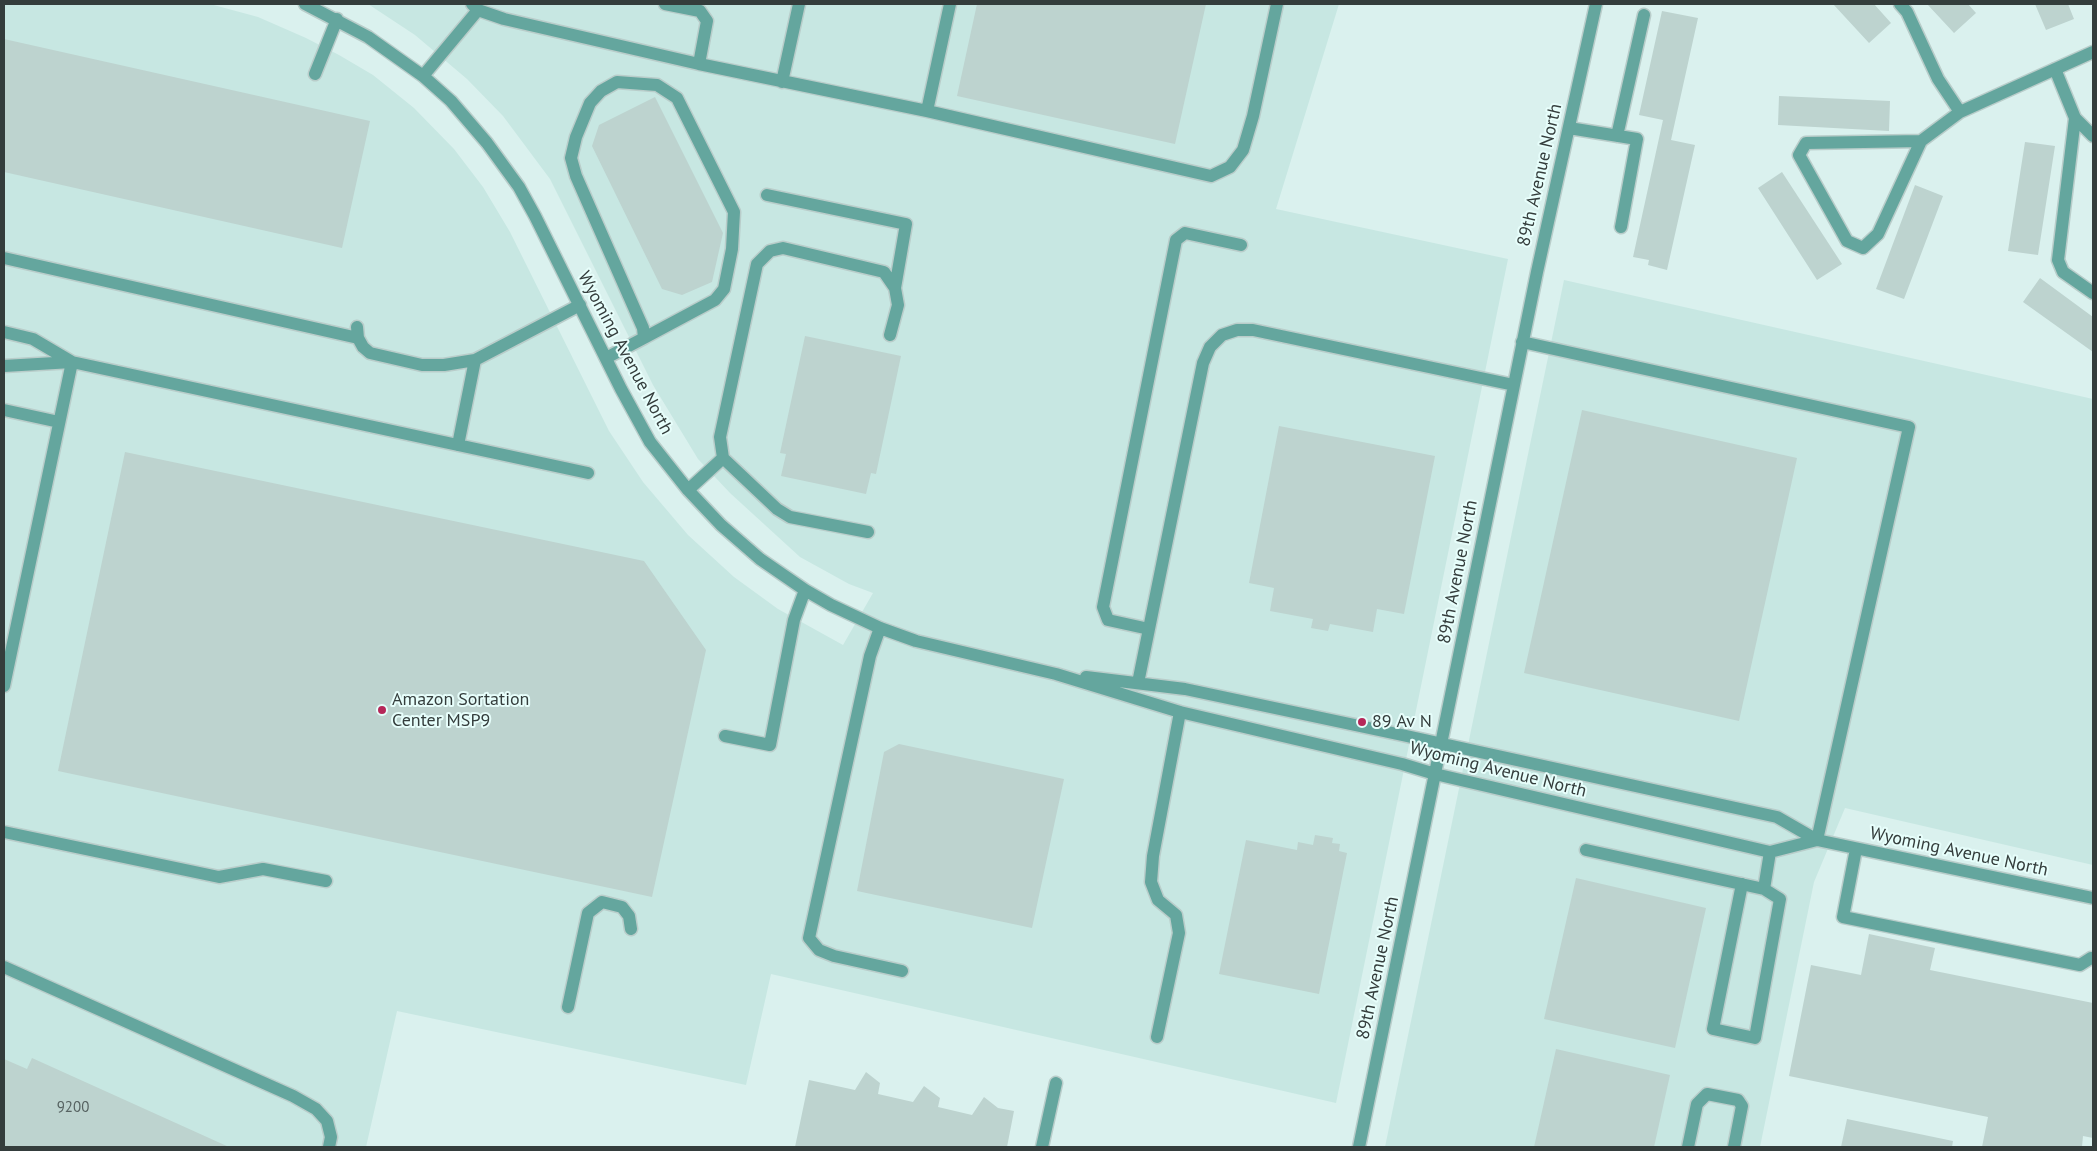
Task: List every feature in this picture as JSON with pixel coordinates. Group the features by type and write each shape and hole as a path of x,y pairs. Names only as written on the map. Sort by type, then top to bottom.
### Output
{"street":[{"name":"Wyoming Avenue North","path":"305,4 337,19 423,76 451,101 487,143 519,187 550,244 621,389 650,442 688,490 721,525 760,559 805,590 880,628 916,641 1056,674 1180,712 1770,852 1817,840"},
{"path":"665,4 700,12 707,21 699,64"},
{"path":"782,82 799,4"},
{"path":"928,111 950,4"},
{"path":"423,76 475,7 504,19 699,64 928,111 1211,176 1230,167 1243,150 1277,4"},
{"name":"89th Avenue North","path":"1359,1147 1522,342 1596,4"},
{"path":"1900,4 1908,12 1938,79 1960,112"},
{"path":"1617,136 1644,15"},
{"path":"315,74 337,19"},
{"path":"1921,141 1806,143 1799,155 1847,241 1863,248 1878,234 1921,141 1960,112 2093,52"},
{"path":"2056,69 2075,118 2093,136"},
{"path":"606,358 644,338 715,300 724,289 732,250 734,212 677,98 657,85 618,82 602,91 590,102 576,137 571,158 576,176 643,328 644,338"},
{"path":"2075,118 2058,260 2062,272 2093,293"},
{"path":"1568,128 1637,140 1621,226"},
{"path":"767,195 906,224 895,288 898,305 890,335"},
{"path":"1149,629 1108,620 1103,608 1176,240 1185,233 1241,245"},
{"path":"868,532 790,517 777,508 723,458 720,437 758,264 770,251 783,248 884,272 895,288"},
{"path":"4,258 358,332 363,347 370,353 422,365 444,365 475,360 580,305"},
{"path":"1138,683 1204,363 1210,347 1222,335 1236,330 1253,330 1514,385"},
{"path":"4,332 33,339 72,362"},
{"path":"1522,342 1909,427 1817,840"},
{"path":"458,445 475,360"},
{"path":"4,686 72,362"},
{"path":"4,364 72,362 588,473"},
{"path":"4,410 59,422"},
{"path":"688,490 723,458"},
{"path":"725,736 770,745 794,620 805,590"},
{"path":"880,628 870,656 809,938 819,950 834,956 902,971"},
{"name":"Wyoming Avenue North","path":"1056,674 1186,689 1402,735 1777,817 1817,840 2093,898"},
{"path":"1157,1037 1179,933 1176,915 1158,900 1151,882 1153,856 1180,712"},
{"path":"4,832 219,877 263,869 326,881"},
{"path":"1856,849 1843,917 2080,965 2092,954"},
{"path":"1586,850 1742,884 1764,889 1780,899 1755,1038 1713,1029 1742,884"},
{"path":"1764,889 1770,852"},
{"path":"568,1007 588,913 602,902 622,907 630,916 631,929"},
{"path":"4,967 293,1096 316,1109 327,1121 331,1138 329,1147"},
{"path":"1042,1147 1056,1083"},
{"path":"1688,1147 1697,1104 1707,1094 1738,1100 1742,1106 1734,1147"}],"shaded area":[{"path":"4,4 210,4 258,17 306,38 373,75 414,108 454,149 483,187 510,232 609,431 643,482 688,535 734,577 778,609 843,645 873,593 849,584 800,557 730,493 698,459 653,385 550,179 503,116 467,79 415,35 368,4 1339,4 1276,209 1508,259 1336,1103 771,974 746,1085 397,1011 366,1147 4,1147"},
{"path":"1564,280 2093,399 2093,865 1845,808 1814,882 1760,1147 1385,1147"}],"building":[{"path":"977,4 1206,4 1175,144 957,96"},
{"path":"1833,4 1874,4 1891,23 1869,43"},
{"path":"1927,4 1968,4 1976,13 1954,33"},
{"path":"2035,4 2068,4 2074,19 2046,30"},
{"path":"1662,11 1698,18 1671,140 1695,145 1667,270 1648,265 1649,260 1633,257 1663,120 1639,115"},
{"path":"4,39 370,121 342,248 4,172"},
{"path":"1779,96 1890,101 1889,131 1778,125"},
{"path":"655,97 723,233 712,282 682,295 662,289 592,146 599,125"},
{"path":"2025,142 2055,146 2038,255 2008,251"},
{"path":"1782,172 1842,264 1817,280 1758,188"},
{"path":"1915,185 1943,196 1904,299 1876,289"},
{"path":"2040,278 2093,317 2093,352 2023,302"},
{"path":"805,336 901,356 876,474 871,473 866,494 781,476 786,454 780,453"},
{"path":"1582,410 1797,458 1739,721 1524,673"},
{"path":"1279,426 1435,456 1404,614 1377,609 1373,632 1330,624 1328,631 1311,628 1313,619 1270,611 1274,588 1249,583"},
{"name":"Amazon Sortation Center MSP9","path":"125,452 644,561 706,650 652,897 58,771"},
{"path":"899,744 1064,779 1032,928 857,891 884,752"},
{"path":"1315,835 1333,838 1332,843 1340,844 1339,851 1347,853 1319,994 1219,974 1246,840 1297,850 1298,842 1313,845"},
{"path":"1576,878 1706,908 1675,1048 1544,1019"},
{"path":"1869,934 1935,948 1930,970 2093,1003 2093,1138 2083,1136 2082,1147 1982,1147 1988,1117 1789,1076 1811,965 1861,975"},
{"path":"1556,1049 1670,1075 1654,1147 1534,1147"},
{"path":"32,1058 229,1147 4,1147 4,1059 27,1069"},
{"path":"866,1072 880,1083 878,1094 913,1102 924,1086 940,1098 938,1107 972,1115 984,1097 998,1108 1014,1111 1007,1147 795,1147 809,1080 855,1090"},
{"path":"1847,1119 1953,1141 1952,1147 1841,1147"}],"place":[{"name":"Amazon Sortation Center MSP9","path":"382,710"},
{"name":"89 Av N","path":"1362,722"}]}
